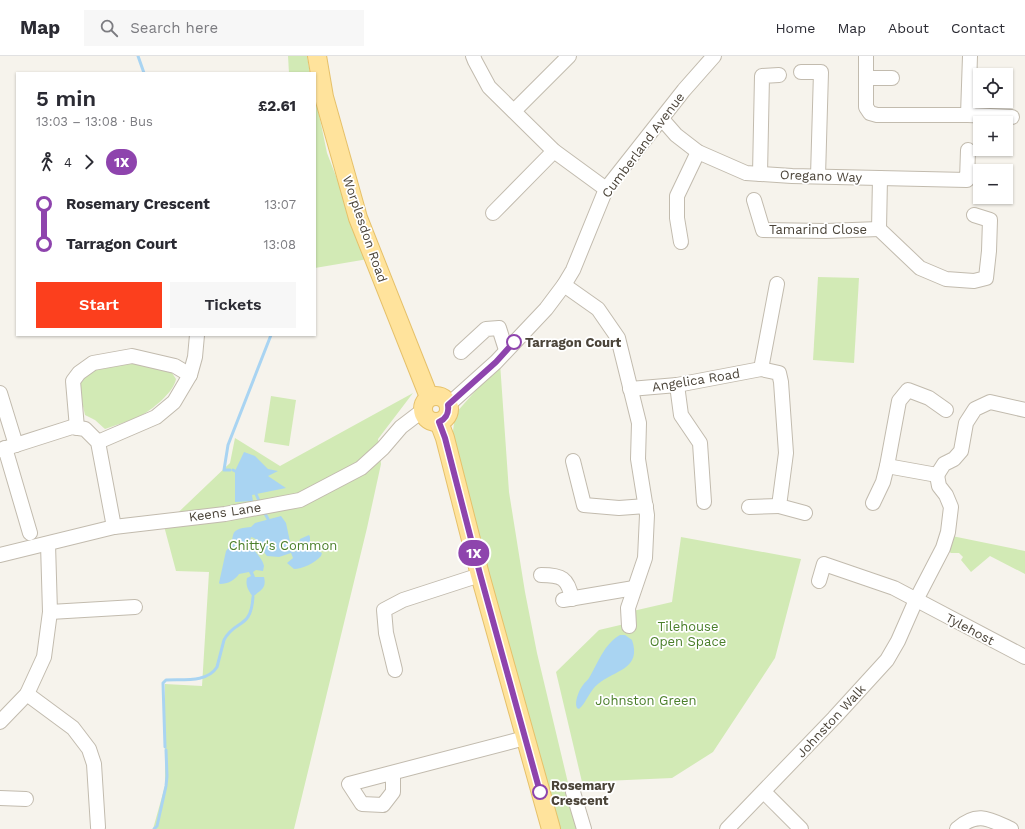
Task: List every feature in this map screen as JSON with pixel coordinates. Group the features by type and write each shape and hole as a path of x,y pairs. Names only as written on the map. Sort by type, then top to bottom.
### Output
{"main road":[{"name":"Worplesdon Road","path":"317,56 324,97 358,218 426,404"},
{"path":"436,396 440,396 444,398 448,405 448,413 443,420 439,422 427,419 426,404 436,396"},
{"path":"439,422 445,438 480,574 551,829"}],"street":[{"path":"473,56 489,87 554,151 606,189"},
{"path":"514,112 569,56"},
{"name":"Cumberland Avenue","path":"448,405 491,366 546,309 564,285 580,254 606,189 684,90 714,56"},
{"path":"866,56 866,107 870,113 877,115 983,116"},
{"path":"968,115 970,56"},
{"path":"801,72 821,72 818,176"},
{"path":"760,174 762,76 779,75"},
{"path":"866,78 892,78"},
{"name":"Oregano Way","path":"662,119 676,135 698,152 746,173 967,180 968,150"},
{"path":"492,213 554,151"},
{"path":"681,242 677,218 677,196 698,152"},
{"path":"880,178 879,229 920,268 946,279 974,281 986,278 990,220 974,215"},
{"name":"Tamarind Close","path":"754,200 763,230 826,231 879,229"},
{"path":"777,284 761,369 778,373 781,382 786,453 779,506"},
{"path":"564,285 598,309 618,338 639,424 638,459 647,515 645,558 628,608 629,626"},
{"path":"461,352 486,328 499,328 506,350"},
{"path":"98,442 156,417 174,402 190,375 195,357 197,336"},
{"path":"77,428 73,381 79,373 93,363 132,356 175,366 190,375"},
{"name":"Angelica Road","path":"630,389 677,385 761,369"},
{"path":"677,385 681,415 700,443 704,502"},
{"path":"873,503 883,482 900,401 908,390 929,398 946,410"},
{"path":"0,393 7,448 30,533"},
{"path":"887,466 936,475 944,464 954,459 961,451 966,423 975,408 990,402 1025,410"},
{"name":"Keens Lane","path":"0,555 114,527 225,514 300,500 361,468 426,404"},
{"path":"7,448 72,427 85,430 98,442 114,527"},
{"path":"573,461 584,505 619,508 646,506"},
{"name":"Johnston Walk","path":"727,829 764,792 887,660 898,641 916,600 943,548 948,532 951,507 946,495 939,486 936,475"},
{"path":"750,507 779,506 805,513"},
{"path":"0,722 27,694 44,658 50,612 48,544"},
{"path":"819,581 824,564 894,588 916,600"},
{"path":"395,670 386,633 384,610 403,600 480,574"},
{"path":"541,575 556,575 566,581 570,587 568,599 634,588"},
{"name":"Tylehost","path":"916,600 1025,657"},
{"path":"50,612 134,607"},
{"path":"27,694 73,728 89,749 94,764 98,827"},
{"path":"393,773 525,738"},
{"path":"573,792 584,829"},
{"path":"764,792 801,829"},
{"path":"0,798 26,798"},
{"path":"957,829 965,822 976,818 989,819 1011,829"}],"green space":[{"path":"288,56 307,56 310,72 289,72"},
{"path":"316,100 327,153 368,259 316,268"},
{"path":"818,277 859,278 854,363 813,360"},
{"path":"144,361 172,373 176,379 167,395 162,400 140,416 105,429 95,420 85,415 79,389 82,372 89,369"},
{"path":"500,363 509,492 525,592 537,653 579,829 558,829 452,440 455,414"},
{"name":"Chitty's Common","path":"413,393 378,439 381,464 367,528 294,829 153,829 165,786 165,684 202,686 209,572 176,571 164,526 230,463 235,438 280,466"},
{"path":"271,396 296,400 289,446 264,442"},
{"path":"952,536 1025,551 1025,574 990,556 971,572 961,560 963,557 959,553 951,553 948,551"},
{"name":"Johnston Green","path":"681,537 801,559 775,658 713,752 672,778 582,782 556,672 599,630 633,622 633,611 672,602"}],"water":[{"path":"244,452 255,456 268,469 278,471 268,476 286,488 252,495 253,501 235,502 235,471"},
{"path":"281,516 286,523 292,551 294,552 297,550 300,539 309,535 310,547 322,553 321,556 308,565 294,569 287,563 293,558 291,553 279,557 267,556 259,542 251,537 251,545 261,558 264,566 263,571 256,570 253,572 255,577 264,577 264,587 253,597 247,584 247,578 251,576 249,572 239,574 231,581 220,584 226,551 232,542 233,534 243,528 251,527 255,523"},
{"path":"620,635 625,635 632,640 634,650 630,663 619,672 598,684 592,690 582,706 579,709 577,708 577,699 581,687 589,678 602,654 610,643"}],"waterway":[{"path":"138,56 144,72"},
{"path":"230,470 224,470 228,445 271,336"},
{"path":"256,494 260,503"},
{"path":"263,510 268,519"},
{"path":"165,747 163,683 166,680 201,678 213,672 217,667 224,640 228,633 246,620 252,607 253,597"},
{"path":"154,829 157,826 166,786 166,750"}],"bus line":[{"name":"1X","path":"514,342 496,362 448,405 449,409 446,417 439,422 445,438 480,574 540,792"}],"place":[{"name":"Tarragon Court","path":"514,342"},
{"name":"Rosemary Crescent","path":"540,792"}],"park label":[{"name":"Tilehouse Open Space","path":"688,634"}]}
